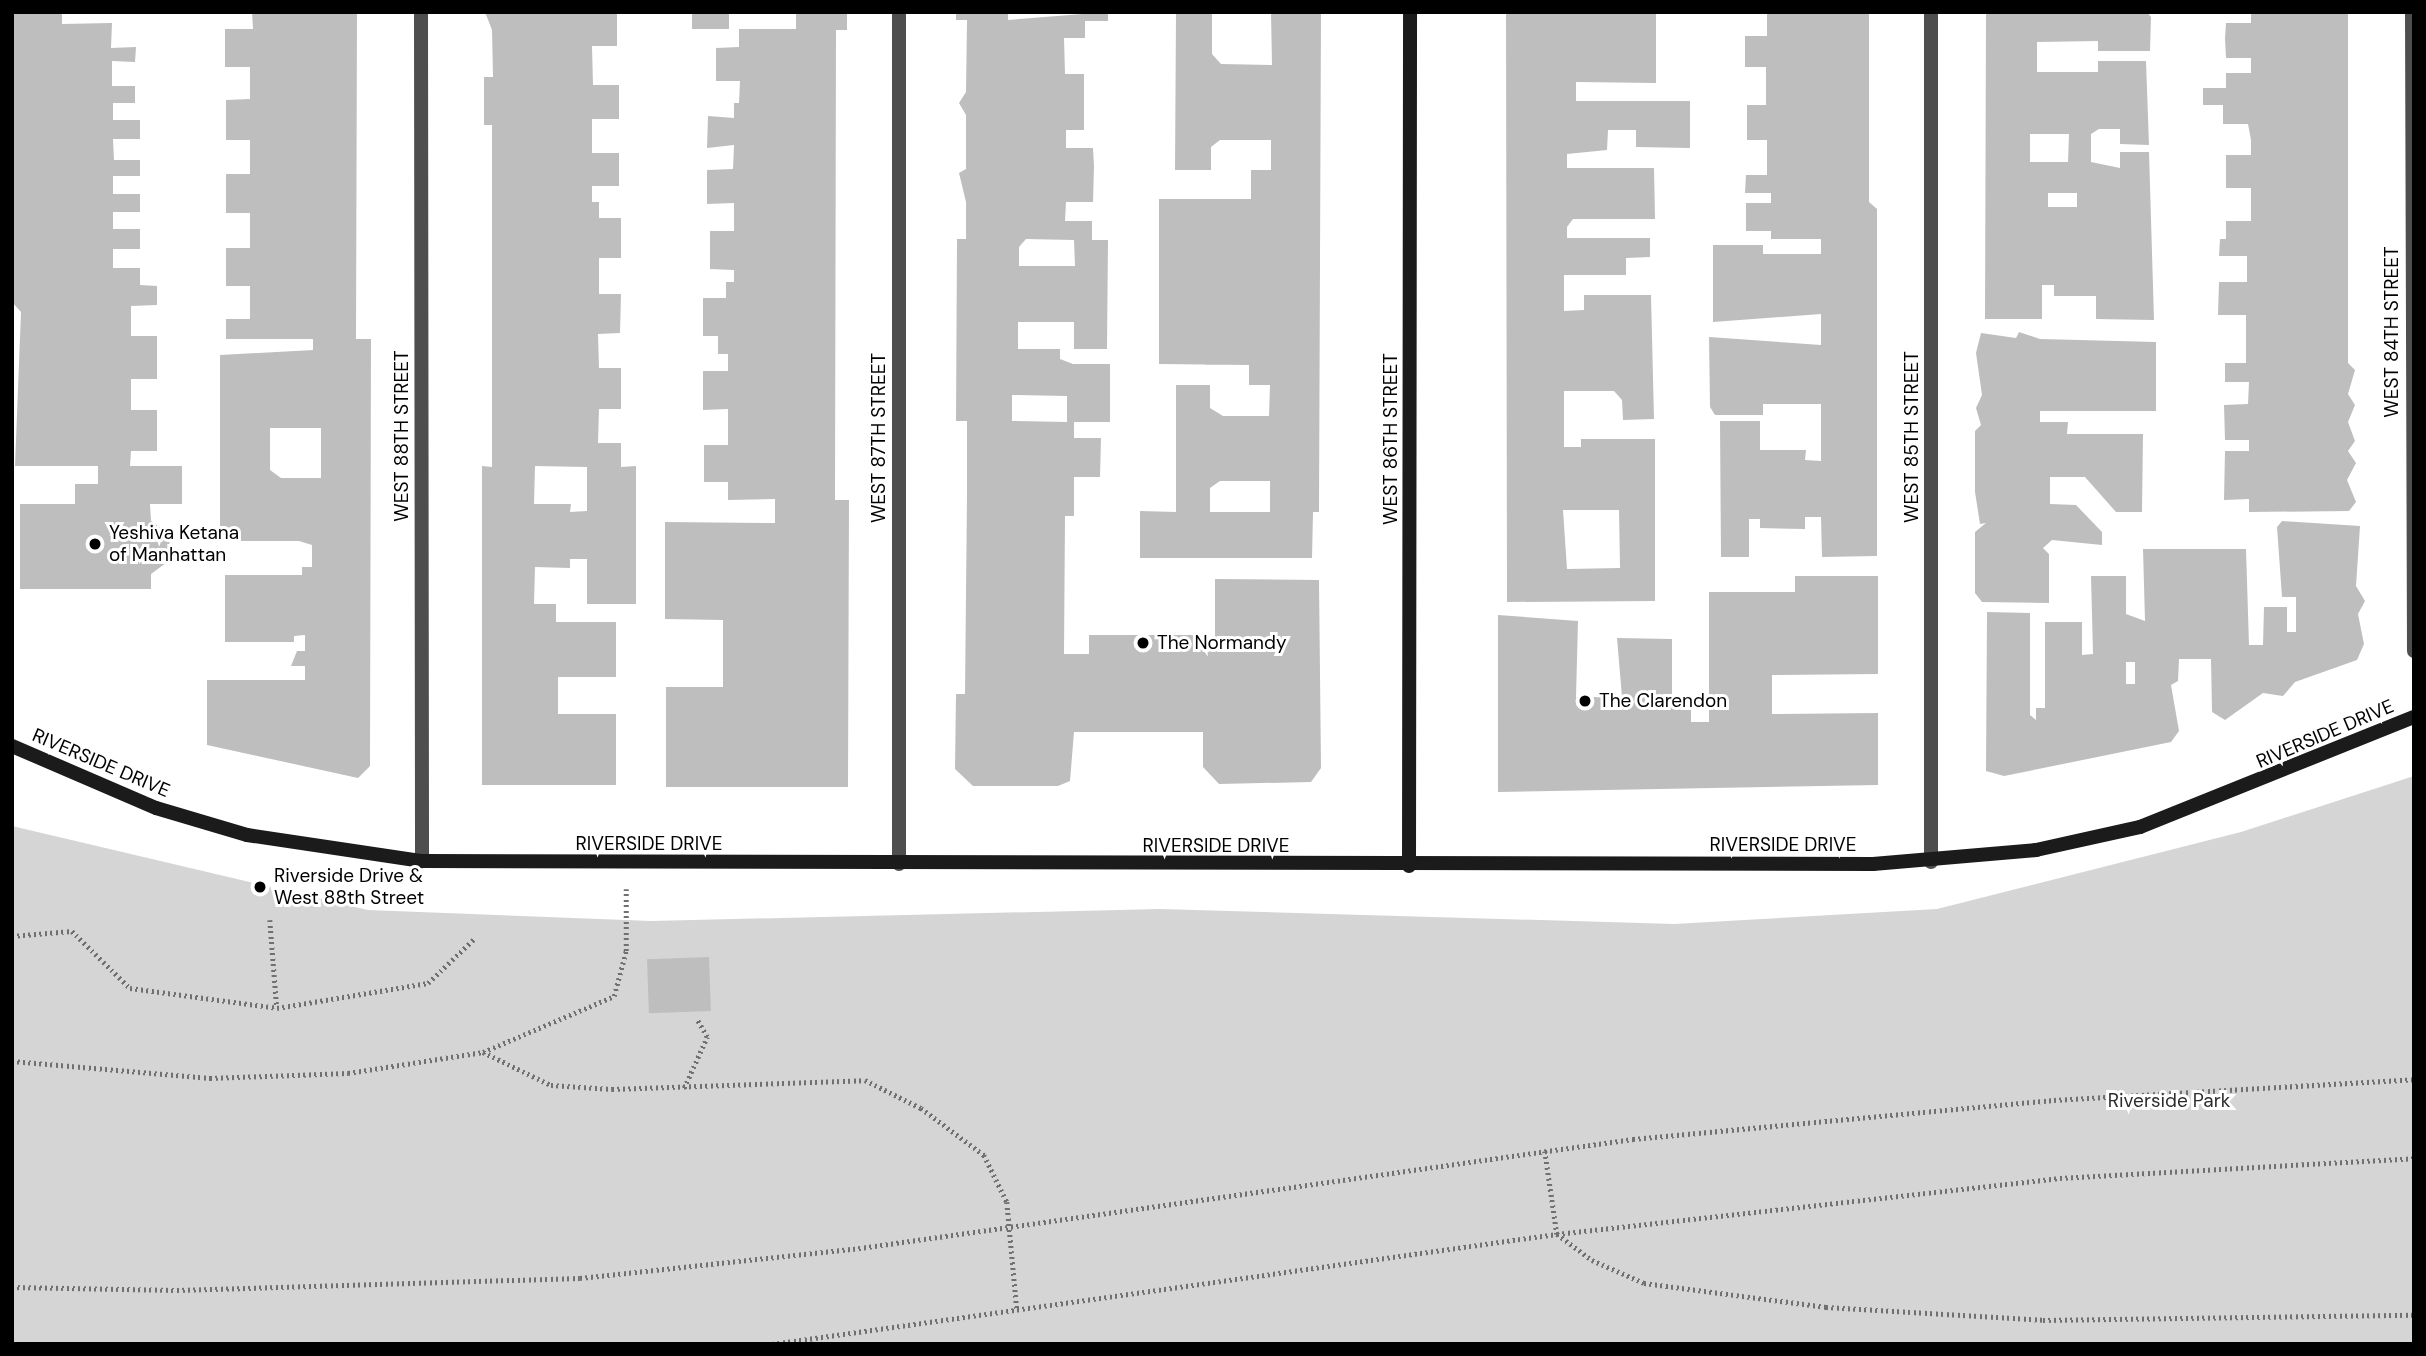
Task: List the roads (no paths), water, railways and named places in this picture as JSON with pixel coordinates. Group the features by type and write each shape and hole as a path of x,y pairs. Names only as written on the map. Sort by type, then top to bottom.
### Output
{"main road":[{"name":"WEST 86TH STREET","path":"1409,866 1410,12"},
{"name":"RIVERSIDE DRIVE","path":"12,746 156,808 247,835 422,860 625,864 1409,866 1931,862 2036,850 2140,827 2414,717"}],"street":[{"name":"WEST 88TH STREET","path":"421,12 422,860"},
{"name":"WEST 87TH STREET","path":"899,12 899,864"},
{"name":"WEST 85TH STREET","path":"1931,12 1931,862"},
{"name":"WEST 84TH STREET","path":"2412,12 2414,651"}],"place":[{"name":"Yeshiva Ketana of Manhattan","path":"95,544"},
{"name":"The Normandy","path":"1143,643"},
{"name":"The Clarendon","path":"1585,701"},
{"name":"Riverside Drive & West 88th Street","path":"260,887"}],"park label":[{"name":"Riverside Park","path":"2169,1101"}]}
